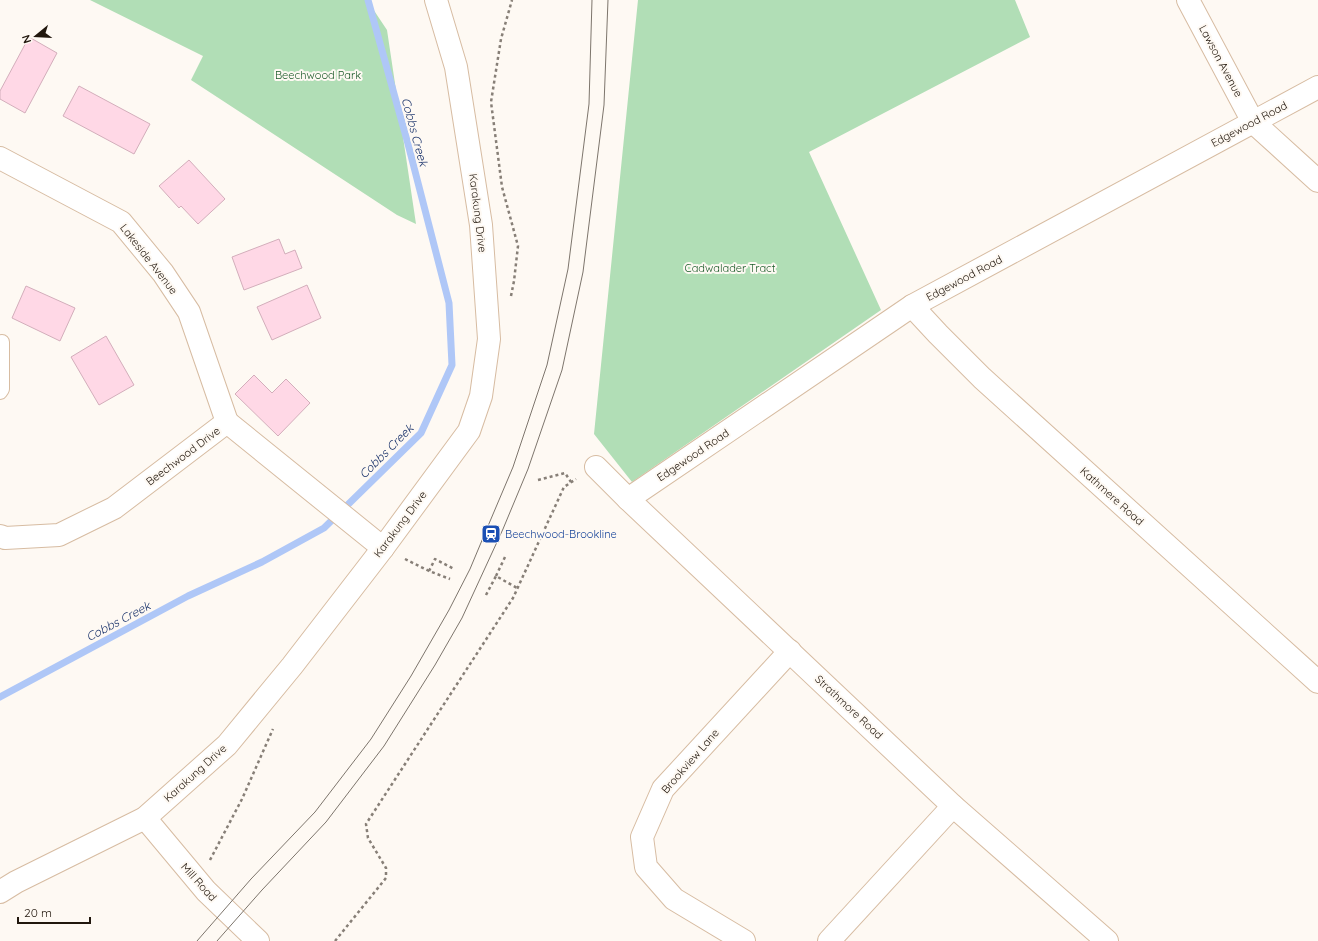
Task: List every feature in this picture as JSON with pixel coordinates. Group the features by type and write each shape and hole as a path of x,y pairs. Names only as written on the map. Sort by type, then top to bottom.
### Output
{"street":[{"name":"Karakung Drive","path":"0,892 16,882 146,818 227,745 292,666 383,548 469,431 481,396 489,339 481,225 456,66 436,0"},
{"name":"Lawson Avenue","path":"1188,0 1253,122 1318,181"},
{"name":"Edgewood Road","path":"628,498 912,306 1318,87"},
{"name":"Lakeside Avenue","path":"0,158 121,222 163,273 189,312 227,422"},
{"name":"Kathmere Road","path":"912,306 982,378 1318,682"},
{"name":"Beechwood Drive","path":"0,536 5,538 59,535 114,508 227,422 383,548"},
{"name":"Strathmore Road","path":"596,467 953,806 1107,941"},
{"name":"Brookview Lane","path":"744,941 674,900 646,867 642,838 663,789 790,651"},
{"path":"829,941 953,806"},
{"name":"Mill Road","path":"146,818 206,891 258,941"}],"lane":[{"path":"0,392 2,389 2,342"}],"path":[{"path":"335,941 386,878 386,868 368,838 366,824 513,598 564,487 596,467"},
{"path":"538,480 565,473 571,482"},
{"path":"486,595 505,557"},
{"path":"450,579 429,571 436,559 454,569"},
{"path":"496,576 517,588"},
{"path":"208,864 242,799 274,727"}],"green space":[{"name":"Beechwood Park","path":"90,0 367,0 387,30 416,224 397,215 191,80 203,56"},
{"name":"Cadwalader Tract","path":"638,0 1015,0 1030,37 809,152 881,310 632,482 594,434"}],"building":[{"path":"29,37 57,53 25,113 0,99 0,91"},
{"path":"79,86 150,124 134,154 63,116"},
{"path":"189,160 225,199 198,224 181,206 179,208 159,186"},
{"path":"279,239 285,254 295,250 302,268 244,290 232,257"},
{"path":"307,285 321,318 272,340 257,307"},
{"path":"26,286 75,308 60,341 12,318"},
{"path":"106,336 134,385 99,405 71,357"},
{"path":"254,375 272,393 286,379 310,403 278,436 235,394"}],"waterway":[{"name":"Cobbs Creek","path":"0,697 188,596 262,562 324,528 421,433 452,365 449,303 408,144 368,0"}],"tram line":[{"path":"197,941 251,879 315,812 371,739 411,676 449,610 470,569 513,467 547,365 568,269 589,104 592,0"},
{"path":"217,941 262,890 326,822 384,746 435,665 462,618 503,529 528,469 562,370 583,272 604,105 608,0"}],"place":[{"name":"Beechwood-Brookline","path":"491,534"}]}
